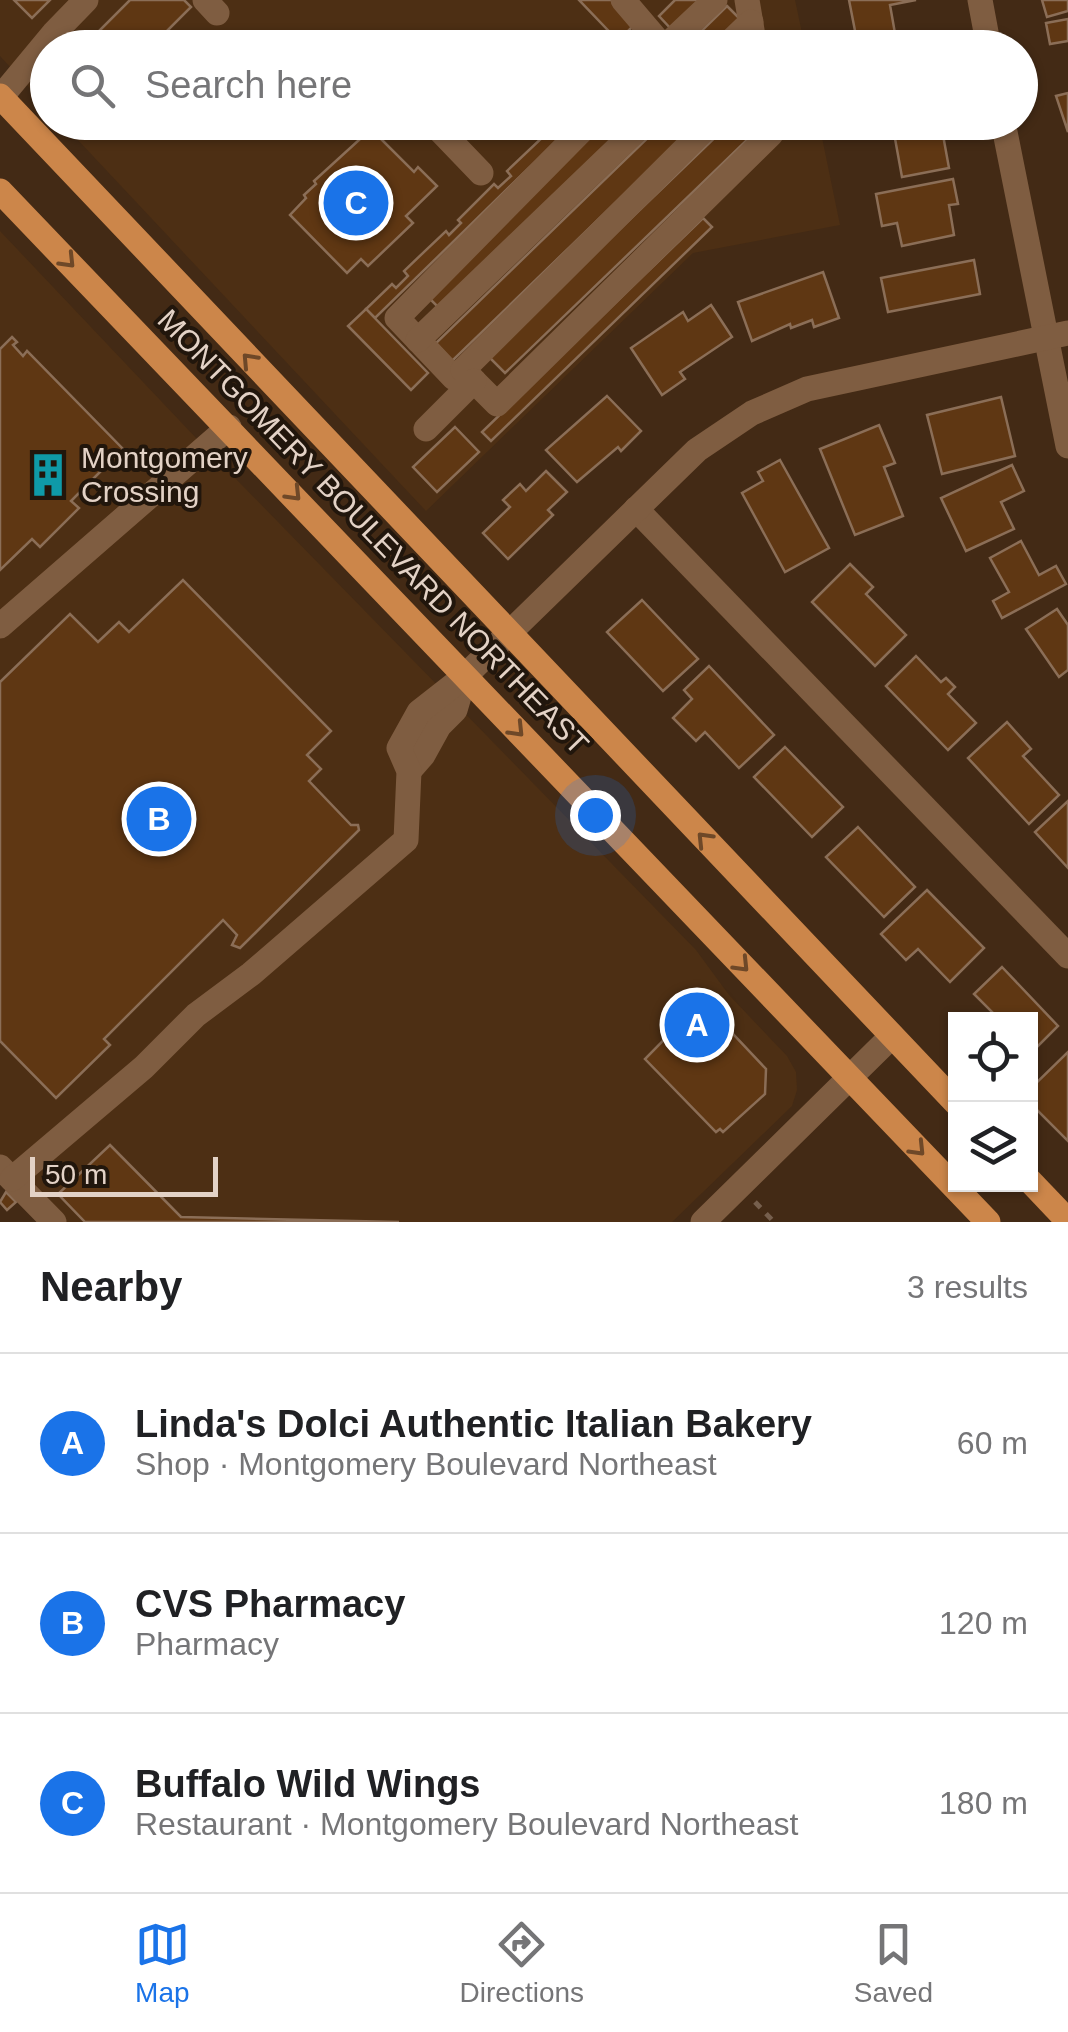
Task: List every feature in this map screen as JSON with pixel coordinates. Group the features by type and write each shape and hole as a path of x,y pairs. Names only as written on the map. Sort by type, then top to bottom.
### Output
{"main road":[{"name":"MONTGOMERY BOULEVARD NORTHEAST","path":"1,97 30,128"},
{"name":"MONTGOMERY BOULEVARD NORTHEAST","path":"42,140 955,1102"},
{"name":"MONTGOMERY BOULEVARD NORTHEAST","path":"0,191 988,1222"},
{"path":"1038,1190 1068,1221"}],"street":[{"path":"56,30 86,0"},
{"path":"683,30 716,0"},
{"path":"980,0 986,30"},
{"path":"639,5 654,30"},
{"path":"1,97 30,61"},
{"path":"449,140 481,173"},
{"path":"468,376 454,378 397,318 572,140"},
{"path":"418,340 627,140"},
{"path":"426,429 468,376 695,140"},
{"path":"468,376 497,404 765,140"},
{"path":"1008,140 1056,335 1068,446"},
{"path":"54,1222 6,1173 144,1066 196,1015 251,974 406,840 410,771 399,748 419,712 466,676 697,450 752,414 807,389 1056,335"},
{"path":"0,626 228,428"},
{"path":"636,508 1068,956"},
{"path":"703,1222 892,1036"}],"path":[{"path":"755,1202 774,1222"}],"shaded area":[{"path":"0,0 795,0 801,30 30,30 30,89 0,56"},
{"path":"78,140 822,140 840,225 693,253 426,511"},
{"path":"0,231 197,439 696,950 729,995 787,1056 796,1072 797,1090 792,1106 672,1222 41,1222 0,1180"}],"building":[{"path":"14,0 50,0 32,18"},
{"path":"130,0 184,0 191,7 168,30 100,30"},
{"path":"579,0 613,0 636,23 629,30 608,30"},
{"path":"675,0 702,0 672,30 659,16"},
{"path":"849,0 916,0 890,5 894,30 855,30"},
{"path":"1042,0 1068,0 1068,11 1047,17"},
{"path":"727,6 741,20 731,30 702,30"},
{"path":"1068,19 1068,41 1050,44 1046,23"},
{"path":"1068,93 1068,132 1056,96"},
{"path":"359,140 382,140 414,172 418,167 437,186 406,216 413,223 368,266 361,259 347,273 290,215 316,184 314,181"},
{"path":"540,140 558,140 375,318 366,309 392,284 396,288 408,276 404,271 446,231 449,235 461,223 458,220 494,184 498,188 511,176 507,171"},
{"path":"587,140 616,140 441,310 427,296"},
{"path":"645,140 680,140 452,361 436,343"},
{"path":"712,140 747,140 505,373 488,356"},
{"path":"895,140 944,140 949,168 902,177"},
{"path":"953,179 958,204 949,205 954,235 902,246 897,223 882,226 876,194"},
{"path":"703,218 712,227 491,441 482,432"},
{"path":"974,260 980,294 888,312 881,278"},
{"path":"823,272 839,318 814,327 812,320 791,328 790,324 752,341 738,302"},
{"path":"711,305 732,337 680,372 685,379 662,395 631,348 683,312 688,321"},
{"path":"366,309 428,373 411,390 348,326"},
{"name":"Montgomery Crossing","path":"12,337 17,342 13,345 23,356 27,351 123,449 71,501 79,508 40,547 32,539 0,570 0,349"},
{"path":"607,396 641,431 621,451 618,447 577,482 546,450"},
{"path":"1001,397 1015,456 942,474 927,415"},
{"path":"879,425 895,463 884,467 903,516 855,535 820,449"},
{"path":"455,427 479,452 437,492 413,467"},
{"path":"780,460 829,548 785,572 742,493 763,481 758,472"},
{"path":"1012,465 1024,491 1001,502 1014,529 966,551 941,498"},
{"path":"546,471 567,492 548,510 553,515 508,559 483,533 510,507 503,500 520,484 526,491"},
{"path":"1021,541 1039,575 1056,566 1066,584 1002,618 993,601 1009,592 990,558"},
{"path":"850,564 873,587 866,594 906,635 875,666 812,602"},
{"path":"183,580 331,731 307,755 321,769 309,781 359,830 240,948 232,945 237,935 223,920 104,1039 110,1045 56,1098 0,1041 0,682 70,614 98,642 119,622 129,632"},
{"path":"642,600 698,659 663,691 607,632"},
{"path":"1057,609 1068,625 1068,670 1059,677 1026,629"},
{"path":"916,656 941,682 946,678 955,687 948,694 976,723 948,750 886,686"},
{"path":"709,666 774,735 739,768 705,732 696,741 673,718 692,699 684,690"},
{"path":"1007,722 1031,749 1023,756 1059,795 1029,824 968,758"},
{"path":"785,747 843,807 812,837 754,777"},
{"path":"1068,801 1068,868 1035,832"},
{"path":"858,827 915,887 884,917 826,857"},
{"path":"927,890 984,948 950,982 918,949 906,960 881,934"},
{"path":"1002,967 1058,1026 1038,1046 1038,1012 992,1012 974,994"},
{"path":"702,1001 766,1069 765,1094 723,1132 716,1132 645,1059"},
{"path":"1068,1052 1068,1141 1038,1111 1038,1081"},
{"path":"110,1145 181,1217 399,1222 85,1222 58,1194"},
{"path":"6,1192 16,1202 7,1210 0,1202"}],"place":[{"name":"Buffalo Wild Wings","path":"356,203"},
{"name":"Montgomery Crossing","path":"48,475"},
{"name":"CVS Pharmacy","path":"159,819"},
{"name":"Linda's Dolci Authentic Italian Bakery","path":"697,1025"}]}
